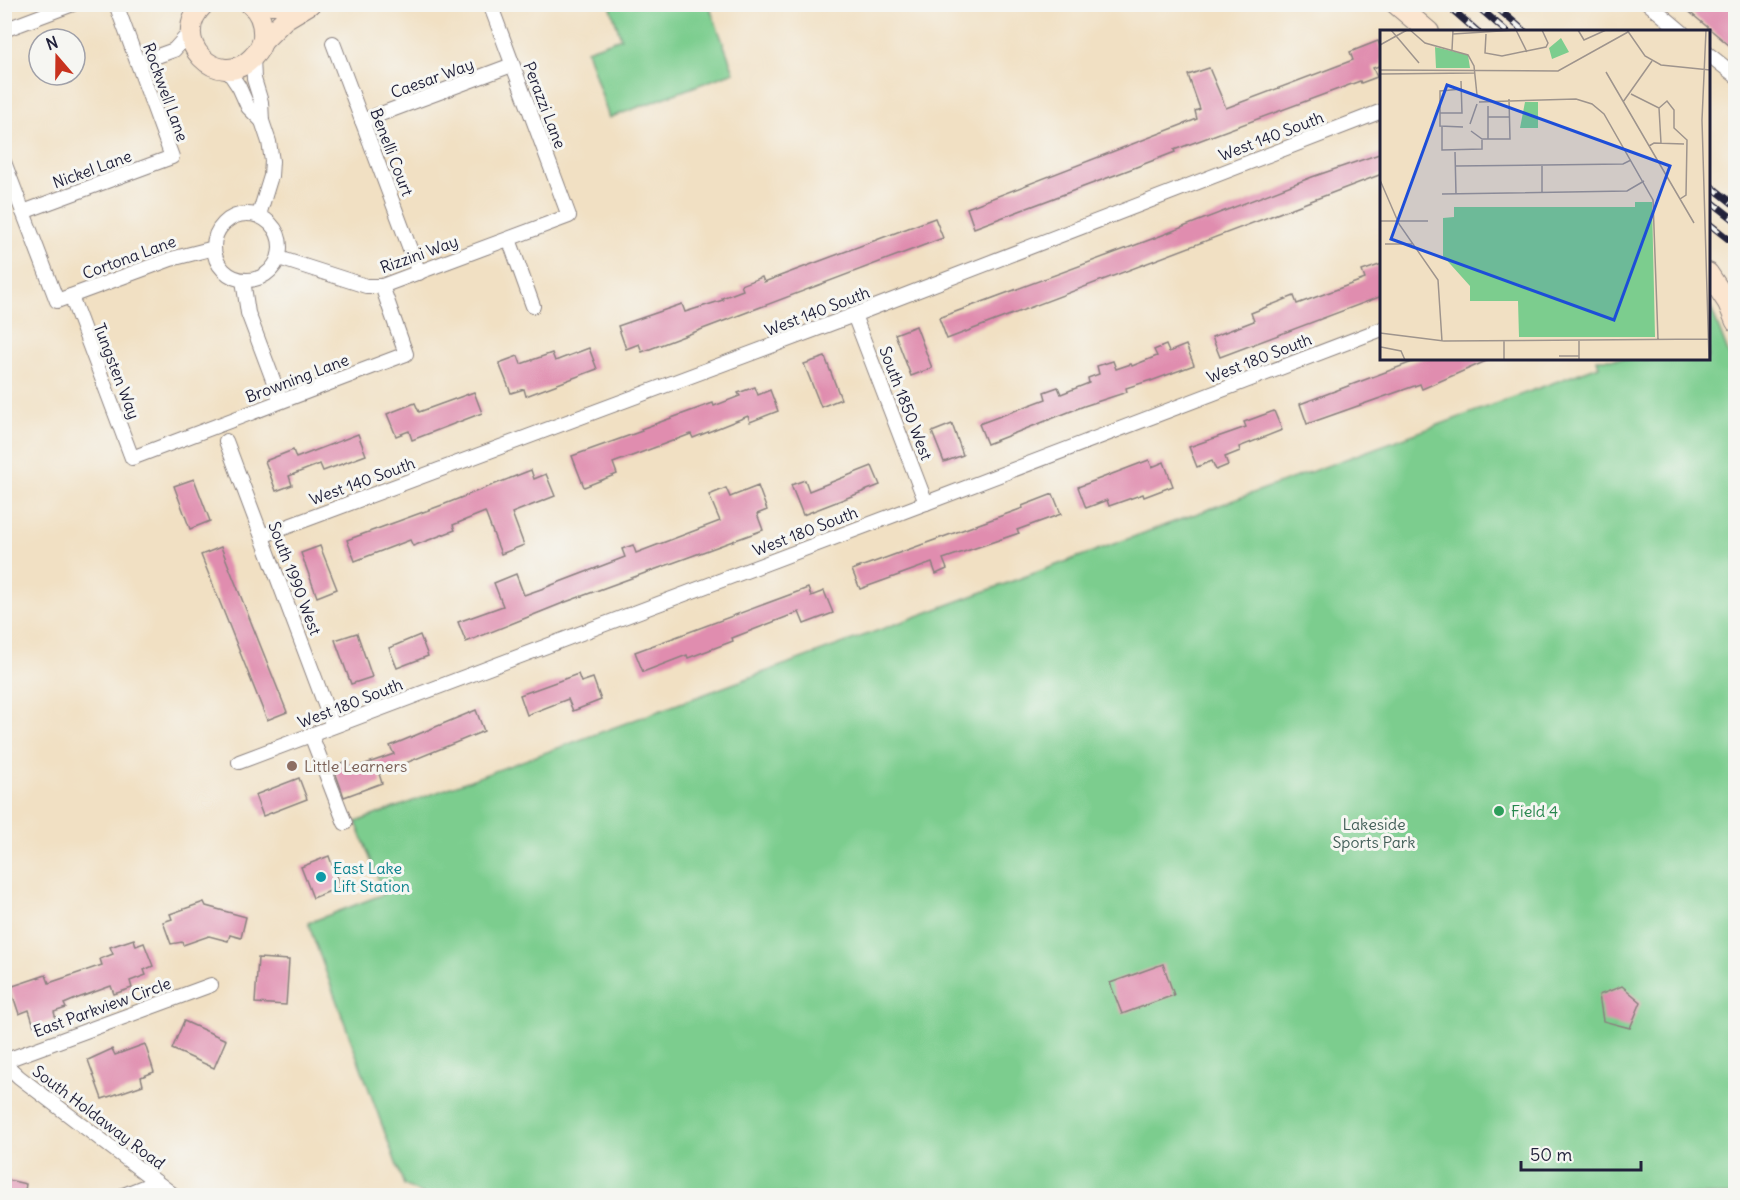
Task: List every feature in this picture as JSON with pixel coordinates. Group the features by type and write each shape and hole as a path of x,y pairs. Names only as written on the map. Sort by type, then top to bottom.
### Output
{"street":[{"path":"4,30 73,4"},
{"name":"Rockwell Lane","path":"116,4 172,157"},
{"path":"250,4 260,17 264,29 258,49 254,79 261,102 262,121 272,161 271,176 259,215"},
{"path":"270,4 283,4"},
{"path":"201,6 193,20 192,43 205,62 227,69 238,67 285,19 310,4"},
{"name":"Perazzi Lane","path":"490,4 569,216"},
{"path":"1396,4 1427,30"},
{"path":"1649,4 1680,30"},
{"path":"138,63 174,50 191,31"},
{"name":"Benelli Court","path":"333,43 419,273"},
{"path":"174,50 198,54"},
{"path":"1710,56 1736,76"},
{"name":"Caesar Way","path":"362,121 512,65"},
{"path":"227,69 248,106 262,121"},
{"name":"West 140 South","path":"262,536 854,315 1380,112"},
{"name":"Nickel Lane","path":"23,212 172,157"},
{"path":"4,162 23,212"},
{"name":"Cortona Lane","path":"23,212 57,301 171,260 214,248"},
{"path":"247,214 259,215 273,226 278,235 281,244 279,258 270,272 262,277 243,280 225,272 219,264 214,248 216,236 228,220 247,214"},
{"name":"Rizzini Way","path":"279,258 366,286 382,286 569,216"},
{"path":"509,239 533,306"},
{"path":"1710,276 1728,303 1736,321"},
{"path":"243,280 248,314 281,401"},
{"name":"Browning Lane","path":"132,458 406,354 382,286"},
{"name":"Tungsten Way","path":"71,296 132,458"},
{"name":"South 1850 West","path":"854,315 927,503"},
{"name":"West 180 South","path":"238,762 1380,330"},
{"name":"South 1990 West","path":"226,441 333,726"},
{"path":"311,735 345,823"},
{"name":"East Parkview Circle","path":"4,1062 212,985"},
{"name":"South Holdaway Road","path":"4,1062 19,1077 175,1196"},
{"path":"121,1196 156,1182"}],"green space":[{"path":"610,5 709,5 734,72 609,118 587,50 621,38"},
{"name":"Lakeside Sports Park","path":"1710,306 1736,373 1735,1195 424,1195 404,1185 308,923 384,894 356,822 1599,366 1597,360 1710,360"}],"building":[{"path":"1680,4 1736,4 1736,51"},
{"path":"1378,41 1380,66 1373,68 1377,77 1361,83 1360,81 1174,150 1175,152 974,228 967,208 1197,119 1195,111 1200,109 1188,75 1209,68 1226,108 1353,60 1350,52"},
{"path":"1380,154 1380,175 947,339 939,318 1312,177"},
{"path":"935,218 943,238 642,352 639,344 626,349 618,326 682,304 685,312 723,300 722,298 743,290 741,285 762,277 764,282"},
{"path":"1380,265 1380,297 1220,357 1212,337 1254,321 1251,313 1294,296 1297,304 1365,279 1362,271"},
{"path":"916,326 932,368 911,376 895,334"},
{"path":"1166,345 1169,352 1186,345 1194,365 1126,388 1127,392 1084,406 987,444 979,424 1046,399 1044,392 1058,387 1061,394 1089,383 1088,378 1099,374 1097,366 1113,361 1116,369 1131,364 1132,366 1157,356 1154,350"},
{"path":"589,348 597,369 526,396 524,389 511,393 499,363 518,356 521,364 552,353 555,361"},
{"path":"825,357 841,399 821,407 804,364"},
{"path":"1418,360 1488,360 1422,389 1420,384 1307,424 1300,404"},
{"path":"755,387 758,395 770,390 778,411 750,422 748,416 693,438 691,434 613,463 617,474 584,487 572,456 713,403 714,406 740,396 738,393"},
{"path":"474,392 482,413 412,440 409,431 396,436 387,414 415,403 419,412"},
{"path":"1274,411 1282,430 1239,447 1240,451 1225,457 1228,465 1216,470 1212,461 1197,467 1189,447 1246,427 1244,422"},
{"path":"952,424 963,455 944,462 932,432"},
{"path":"358,434 366,455 323,471 320,464 289,476 292,485 276,491 265,461 293,450 296,458"},
{"path":"1149,460 1152,467 1164,462 1173,486 1144,497 1143,494 1109,506 1107,500 1086,508 1078,487"},
{"path":"872,466 880,485 803,515 791,485 805,480 809,491"},
{"path":"531,470 534,479 546,474 555,496 512,513 524,545 501,554 485,512 453,525 455,530 413,546 410,540 355,561 347,540"},
{"path":"194,479 210,521 190,529 174,486"},
{"path":"758,486 767,510 757,514 763,530 563,603 466,642 458,622 503,606 494,583 516,574 524,595 544,588 625,557 622,549 633,545 636,553 720,521 709,495 726,488 730,497"},
{"path":"1053,494 1061,514 1017,530 1019,533 943,559 947,569 936,574 932,563 860,589 852,570 1023,508 1022,506"},
{"path":"320,546 337,589 317,597 301,553"},
{"path":"221,547 287,712 267,720 201,555"},
{"path":"808,588 811,596 824,591 833,613 804,624 799,612 732,638 733,641 643,672 635,652"},
{"path":"357,633 372,677 351,684 335,640"},
{"path":"420,635 428,656 397,668 389,648"},
{"path":"578,674 581,682 593,678 601,700 573,711 568,699 527,715 520,695"},
{"path":"476,710 484,731 379,774 382,783 344,797 333,766 348,761 351,769 394,754 390,746"},
{"path":"299,778 307,799 263,816 255,795"},
{"name":"East Lake Lift Station","path":"329,856 340,887 313,898 301,867"},
{"path":"204,902 206,906 246,917 241,938 230,935 228,941 209,936 183,945 182,942 171,944 163,922 172,919 170,914"},
{"path":"134,939 136,946 144,943 153,966 144,970 146,975 130,981 132,988 114,994 111,986 78,998 64,1004 66,1008 54,1012 56,1019 34,1026 29,1010 19,1014 10,987 46,975 49,983 102,965 100,959 113,954 110,947"},
{"path":"258,958 289,960 286,1005 255,1003"},
{"path":"1163,964 1174,995 1122,1014 1110,983"},
{"path":"1622,986 1641,1002 1630,1028 1603,1021 1599,995"},
{"path":"184,1021 226,1040 214,1068 172,1049"},
{"path":"145,1044 154,1072 141,1077 143,1085 102,1099 88,1060 112,1049 115,1055"},
{"path":"4,1179 26,1184 24,1196 4,1196"}],"railway":[{"path":"1446,4 1476,30"},
{"path":"1475,4 1505,30"},
{"path":"1493,4 1523,30"},
{"path":"1710,186 1736,206"},
{"path":"1710,201 1736,221"},
{"path":"1710,225 1736,245"}],"place":[{"name":"Little Learners","path":"292,766"},
{"name":"Field 4","path":"1499,811"},
{"name":"East Lake Lift Station","path":"321,877"}]}
